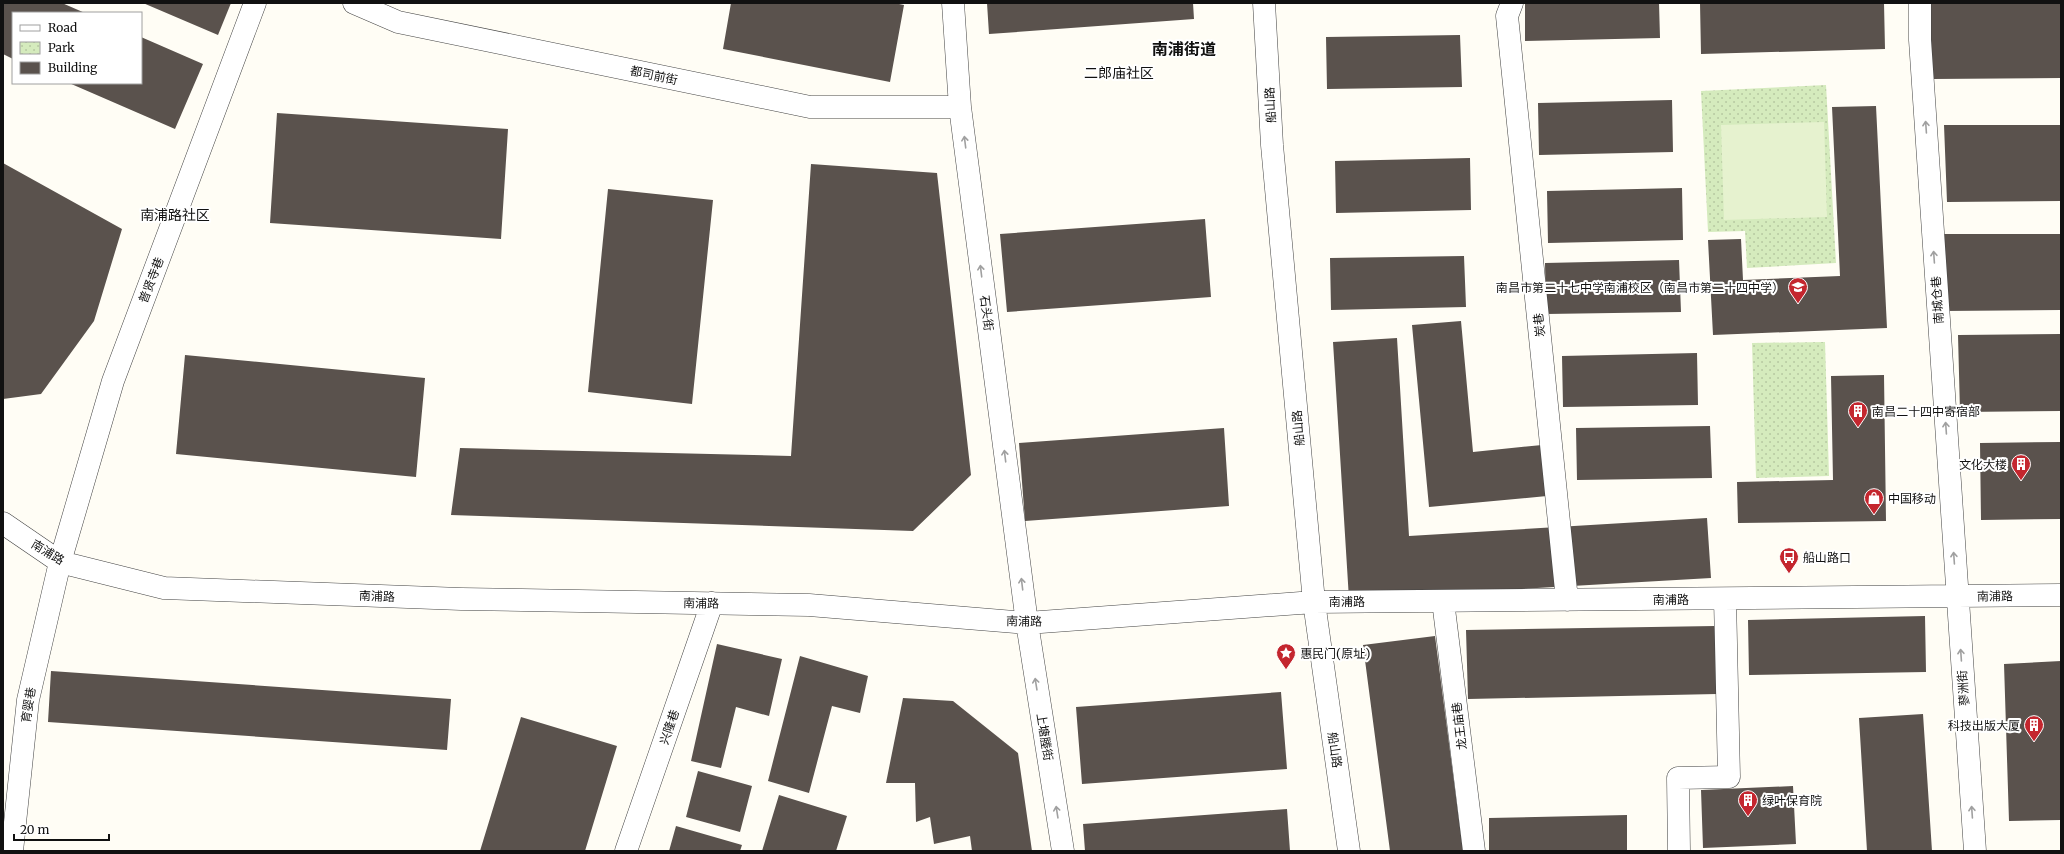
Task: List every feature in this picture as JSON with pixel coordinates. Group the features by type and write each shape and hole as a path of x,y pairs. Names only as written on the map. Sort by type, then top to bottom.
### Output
{"street":[{"name":"普贤寺巷","path":"60,562 113,381 255,3"},
{"name":"都司前街","path":"354,3 398,22 810,107 960,107"},
{"name":"石头街","path":"953,3 960,107 1027,623"},
{"name":"船山路","path":"1264,3 1272,145 1314,602 1349,851"},
{"name":"炭巷","path":"1512,3 1507,16 1567,600"},
{"name":"南城仓巷","path":"1920,3 1920,40 1957,597"},
{"name":"南浦路","path":"3,523 60,562 164,588 461,599 809,605 1027,623 1314,602 2061,595"},
{"name":"育婴巷","path":"12,851 28,700 60,562"},
{"name":"蓼洲街","path":"1957,597 1975,851"},
{"path":"1679,851 1678,778 1729,777 1725,599"},
{"name":"龙王庙巷","path":"1443,601 1474,851"},
{"name":"兴隆巷","path":"626,851 712,603"},
{"name":"上塘塍街","path":"1027,623 1063,851"}],"green space":[{"path":"1826,85 1836,263 1747,268 1745,231 1708,232 1701,91"},
{"path":"1824,122 1827,217 1724,220 1721,125"},
{"path":"1825,342 1829,476 1756,478 1752,343"}],"building":[{"path":"3,3 62,3 83,12 12,12 12,58 3,54"},
{"path":"143,3 231,3 218,35"},
{"path":"731,3 894,3 904,5 890,82 723,49"},
{"path":"987,3 1193,3 1194,19 989,34"},
{"path":"1525,3 1659,3 1660,38 1525,41"},
{"path":"1700,3 1884,3 1885,49 1701,54"},
{"path":"1930,3 2061,3 2061,78 1932,79"},
{"path":"1460,35 1462,87 1327,89 1326,37"},
{"path":"142,37 203,64 175,129 71,84 142,84"},
{"path":"1672,100 1673,152 1539,155 1538,103"},
{"path":"1876,106 1887,328 1713,335 1708,240 1741,239 1743,280 1840,276 1832,107"},
{"path":"277,113 508,129 501,239 270,223"},
{"path":"1944,125 2061,125 2061,201 1947,202"},
{"path":"1470,158 1471,210 1336,213 1335,161"},
{"path":"3,163 122,229 94,321 41,394 3,399"},
{"path":"811,164 937,173 971,475 913,531 451,515 460,448 791,456"},
{"path":"1682,188 1683,240 1548,243 1547,191"},
{"path":"608,189 713,200 692,404 588,392"},
{"path":"1205,219 1211,297 1007,312 1000,234"},
{"path":"1941,234 2061,234 2061,310 1943,311"},
{"path":"1464,256 1466,307 1331,310 1330,258"},
{"path":"1679,260 1681,312 1546,314 1545,263"},
{"path":"1461,321 1473,452 1542,445 1547,496 1429,507 1412,325"},
{"path":"2061,334 2061,411 1960,412 1958,335"},
{"path":"1397,338 1409,536 1707,518 1711,578 1349,599 1333,342"},
{"path":"1697,353 1698,405 1563,407 1562,356"},
{"path":"185,355 425,378 416,477 176,454"},
{"name":"南昌二十四中寄宿部","path":"1884,375 1886,521 1738,523 1737,482 1833,480 1831,376"},
{"path":"1710,426 1712,478 1577,480 1576,428"},
{"path":"1224,428 1229,506 1025,521 1019,443"},
{"name":"文化大楼","path":"2061,442 2061,519 1981,520 1980,443"},
{"path":"1925,616 1926,672 1749,675 1748,620"},
{"path":"1715,626 1717,694 1468,699 1466,630"},
{"path":"1435,636 1463,851 1390,851 1363,645"},
{"path":"717,644 782,659 769,716 736,707 721,768 691,761"},
{"path":"800,656 868,676 860,713 832,706 809,793 768,781"},
{"name":"科技出版大厦","path":"2061,661 2061,820 2009,821 2004,664"},
{"path":"51,671 451,699 447,750 48,722"},
{"path":"1281,692 1287,769 1082,784 1076,707"},
{"path":"903,698 953,701 1018,753 1032,851 972,851 970,836 934,844 930,817 916,822 915,783 886,783"},
{"path":"1923,714 1932,851 1867,851 1859,718"},
{"path":"521,717 617,746 585,851 480,851"},
{"path":"698,771 752,786 740,832 686,817"},
{"name":"绿叶保育院","path":"1793,786 1796,844 1703,848 1701,790"},
{"path":"779,795 847,816 836,851 762,851"},
{"path":"1287,809 1290,851 1085,851 1083,824"},
{"path":"1627,815 1627,851 1489,851 1489,818"},
{"path":"676,826 742,845 740,851 669,851"}],"place":[{"name":"南昌市第二十七中学南浦校区（南昌市第二十四中学）","path":"1798,304"},
{"name":"南昌二十四中寄宿部","path":"1858,428"},
{"name":"文化大楼","path":"2021,481"},
{"name":"中国移动","path":"1874,515"},
{"name":"船山路口","path":"1789,574"},
{"name":"惠民门(原址)","path":"1286,670"},
{"name":"科技出版大厦","path":"2034,742"},
{"name":"绿叶保育院","path":"1748,817"}],"district":[{"name":"南浦街道","path":"1184,49"},
{"name":"二郎庙社区","path":"1119,73"},
{"name":"南浦路社区","path":"175,215"}]}
